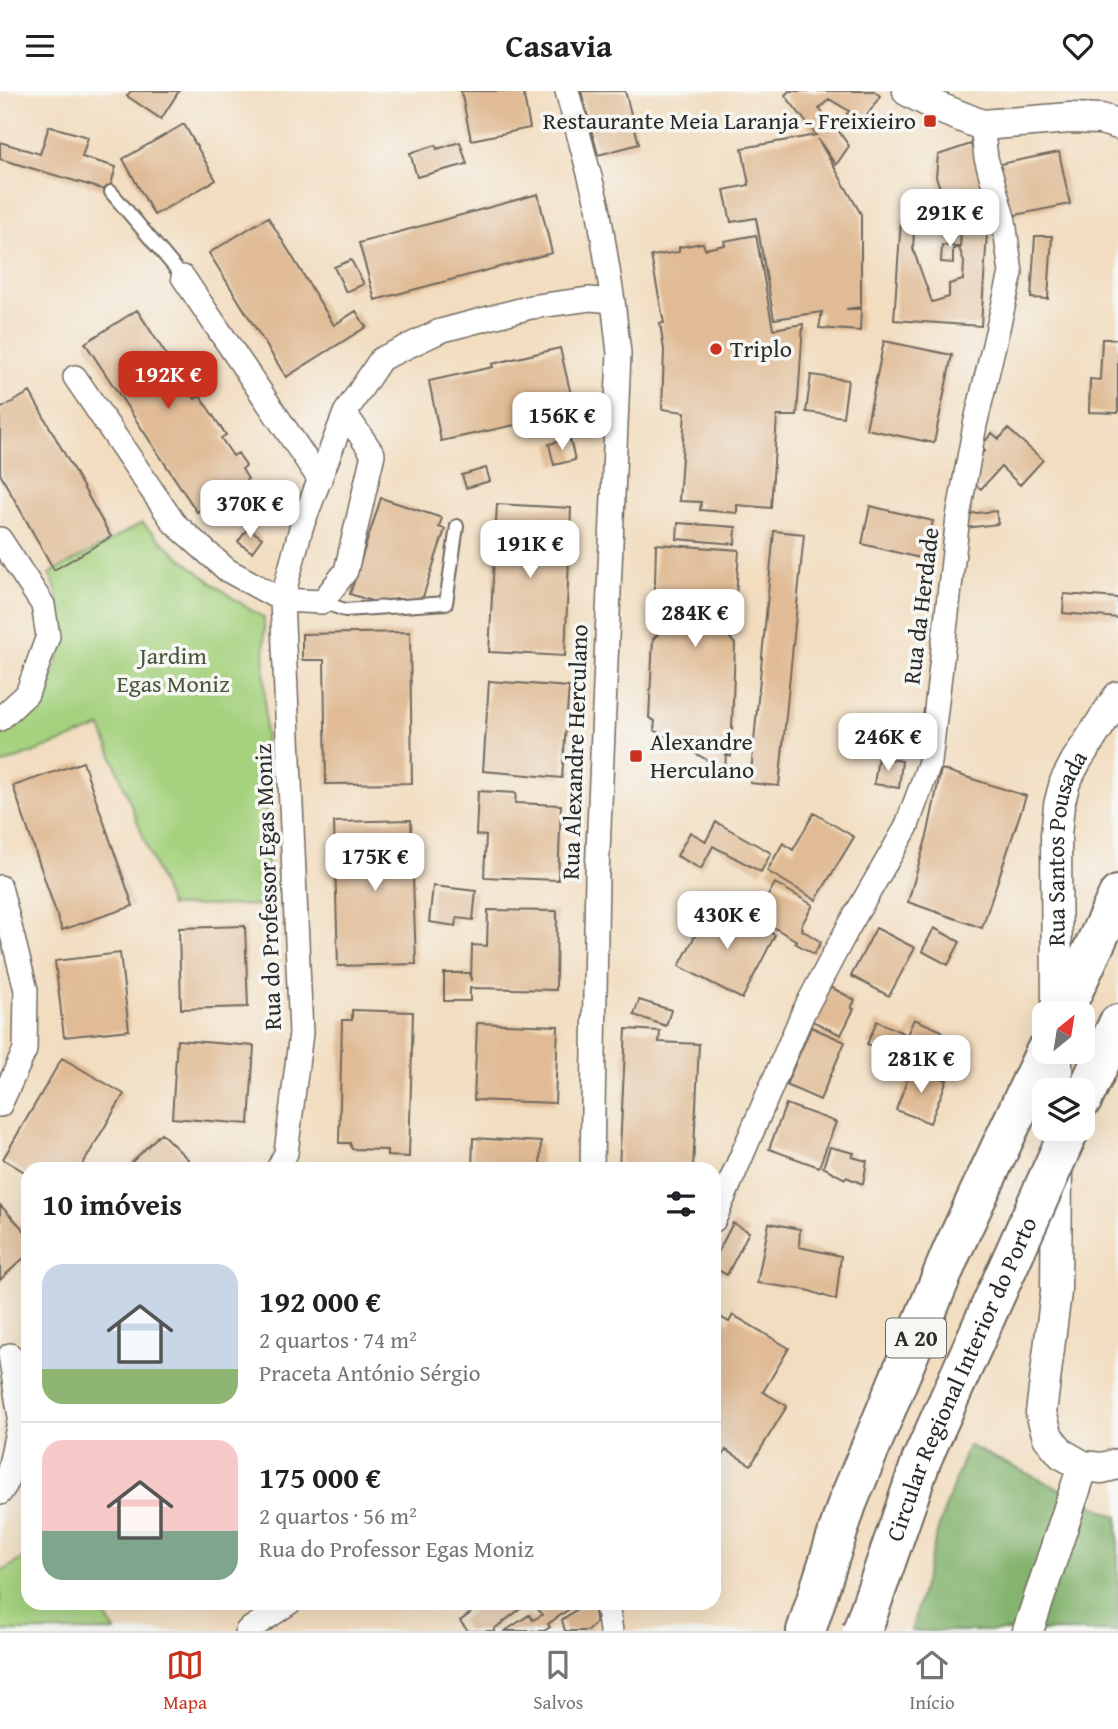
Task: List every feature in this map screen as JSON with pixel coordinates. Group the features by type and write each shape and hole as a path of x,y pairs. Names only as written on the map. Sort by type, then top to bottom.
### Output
{"highway":[{"path":"1069,1001 1118,895"},
{"path":"1093,1078 1118,1024"},
{"name":"A 20","path":"806,1631 847,1504 952,1251 1039,1064"},
{"name":"Circular Regional Interior do Porto","path":"862,1631 922,1459 1065,1141"}],"street":[{"name":"Rua Alexandre Herculano","path":"567,91 598,207 614,301 619,353 597,861 592,1162"},
{"path":"908,91 942,109 982,125 1070,118 1101,119 1118,124"},
{"name":"Rua da Herdade","path":"721,1204 803,1013 906,828 930,762 958,516 975,425 1011,273 1004,221 986,157 982,125"},
{"path":"183,277 320,480"},
{"name":"Rua do Professor Egas Moniz","path":"282,1162 286,1153 301,1033 282,600 302,528 345,412 381,359 440,331 531,307 590,299 614,301"},
{"path":"75,377 174,523 227,570 282,600 323,602 346,571 373,454 345,412"},
{"path":"0,539 43,605 48,636 27,694 0,719"},
{"name":"Rua Santos Pousada","path":"1057,1001 1056,835 1059,805 1070,771 1118,697"},
{"path":"0,887 26,990 26,1049 0,1105"},
{"path":"1057,1141 1056,1284 1041,1413 1048,1437 1062,1454 1083,1466 1102,1468 1118,1464"},
{"path":"0,1493 6,1483 20,1417 13,1354"},
{"path":"1028,1631 1083,1466"},
{"path":"247,1631 278,1610"},
{"path":"608,1610 611,1631"}],"lane":[{"path":"111,192 183,277"},
{"path":"323,602 345,610 446,603 457,526"}],"green space":[{"name":"Jardim Egas Moniz","path":"142,523 200,574 264,618 267,905 170,906 101,727 0,765 0,738 16,725 41,697 56,667 60,650 60,611 49,574"},
{"path":"968,1445 1118,1517 1118,1631 911,1631 940,1522"},
{"path":"21,1560 21,1610 101,1610 115,1631 0,1631 0,1573"}],"building":[{"path":"131,91 179,91 161,119 127,96"},
{"path":"461,91 523,91 530,128 471,140"},
{"path":"581,91 625,91 639,144 598,155"},
{"path":"789,91 874,91 880,96 861,125 846,115 849,111 829,99 819,109 849,146 836,165 818,139 861,214 861,307 846,309 861,309 860,331 819,328 822,312 774,319 756,218 731,222 724,190 749,185 742,148 816,135 785,95"},
{"path":"184,124 216,180 154,215 123,159"},
{"path":"49,126 88,137 82,157 116,167 109,191 0,159 0,142 40,154"},
{"path":"460,142 467,164 417,177 410,153 436,145 437,149"},
{"path":"971,144 998,230 987,233 981,326 894,320 901,219 910,220 914,231 913,249 932,302 949,297 949,284 963,280 964,262 959,247 953,249 953,263 941,262 942,245 960,247 962,216 990,207 970,205 938,213 940,188 936,177 938,155"},
{"path":"1059,152 1070,204 1006,217 996,165"},
{"path":"538,194 552,253 375,300 359,243"},
{"path":"268,217 334,325 356,311 366,327 286,377 209,253"},
{"path":"756,235 773,329 803,324 797,416 777,416 771,508 737,505 737,513 700,510 701,502 679,501 685,412 662,409 664,350 660,323 664,323 651,256 679,252 679,247 703,243 705,249 725,245 724,241"},
{"path":"1035,236 1052,236 1048,299 1031,298"},
{"path":"351,260 364,284 346,292 334,267"},
{"path":"137,310 195,399 200,396 226,435 221,438 233,456 238,453 246,466 242,469 248,479 197,512 85,343"},
{"path":"1102,339 1118,339 1118,413 1089,412 1090,379 1100,380"},
{"path":"884,341 952,355 934,443 866,429"},
{"path":"560,348 575,412 441,441 429,381"},
{"path":"811,375 848,380 843,417 806,412"},
{"path":"30,392 111,537 54,570 0,474 0,409"},
{"path":"1008,429 1043,460 1020,485 1001,467 981,489 971,481 975,461 985,450 981,446 992,433 999,439"},
{"path":"570,439 575,460 554,465 549,444"},
{"path":"486,468 490,481 466,488 462,475"},
{"path":"381,498 442,518 439,527 445,529 420,606 396,598 393,608 350,594"},
{"path":"497,504 571,508 565,656 489,652"},
{"path":"870,506 933,521 924,559 862,544"},
{"path":"996,511 998,524 965,528 967,514"},
{"path":"678,523 736,527 735,544 677,539"},
{"path":"248,528 262,538 252,552 238,542"},
{"path":"774,531 804,534 779,786 750,783"},
{"path":"656,544 739,550 734,629 730,638 735,644 731,756 726,755 725,770 654,730 655,721 649,718 653,639 660,632 654,622"},
{"path":"1064,594 1118,598 1118,618 1063,613"},
{"path":"410,632 412,783 326,784 324,660 302,660 302,634"},
{"path":"489,681 569,687 562,778 483,771"},
{"path":"878,757 902,761 899,788 874,784"},
{"path":"83,762 133,906 62,930 13,786"},
{"path":"941,769 1026,796 982,928 908,902 928,832"},
{"path":"478,791 516,793 515,803 561,805 558,880 484,877 486,836 476,835"},
{"path":"814,813 854,837 816,900 767,871 783,843 793,850"},
{"path":"411,820 416,964 338,966 334,822"},
{"path":"716,822 771,853 761,872 713,846 701,869 677,856 690,832 706,841"},
{"path":"775,883 813,905 801,926 802,930 821,942 814,954 756,917"},
{"path":"433,886 476,891 473,920 457,918 456,926 429,922"},
{"path":"713,902 775,935 742,999 679,966"},
{"path":"488,910 557,911 556,990 470,988 470,1001 444,1001 444,973 470,973 471,981 472,945 487,946"},
{"path":"245,926 248,1007 181,1009 179,928"},
{"path":"876,928 915,948 889,996 851,976"},
{"path":"934,928 960,942 948,965 922,951"},
{"path":"120,953 129,1030 64,1037 55,961"},
{"path":"821,982 855,1000 851,1008 854,1009 841,1035 804,1017"},
{"path":"639,1000 671,1010 666,1026 634,1015"},
{"path":"352,1010 413,1012 409,1157 387,1156 387,1150 352,1149 350,1143 339,1143 342,1020 352,1020"},
{"path":"914,1019 942,1031 935,1046 912,1036 902,1059 867,1044 877,1021 907,1035"},
{"path":"477,1023 558,1026 555,1103 474,1100"},
{"path":"811,1027 845,1042 820,1100 786,1085"},
{"path":"626,1029 660,1031 659,1042 699,1044 693,1162 619,1162"},
{"path":"177,1040 254,1046 249,1124 172,1118"},
{"path":"62,1058 124,1094 84,1162 21,1162 21,1170 3,1159"},
{"path":"912,1067 947,1080 930,1123 896,1110"},
{"path":"786,1104 836,1122 819,1167 769,1149"},
{"path":"161,1133 191,1162 132,1162"},
{"path":"473,1138 541,1142 540,1162 472,1162"},
{"path":"830,1147 854,1153 852,1157 867,1161 863,1184 846,1177 845,1179 823,1167"},
{"path":"0,1205 21,1227 21,1260 0,1280"},
{"path":"733,1223 749,1232 727,1275 721,1272 721,1246"},
{"path":"769,1223 800,1229 799,1247 841,1256 836,1300 807,1290 757,1283"},
{"path":"733,1315 789,1348 763,1392 787,1406 751,1465 726,1450 721,1459 721,1317 729,1322"},
{"path":"475,1610 519,1610 494,1629 495,1631 468,1631 460,1621"},
{"path":"538,1610 568,1610 548,1624 550,1627 544,1631 505,1631 529,1615 533,1620 542,1615"},
{"path":"576,1610 593,1610 596,1623 587,1631 565,1631 562,1620"}],"place":[{"name":"Restaurante Meia Laranja - Freixieiro","path":"930,121"},
{"name":"Triplo","path":"716,349"},
{"name":"Alexandre Herculano","path":"636,756"}]}
